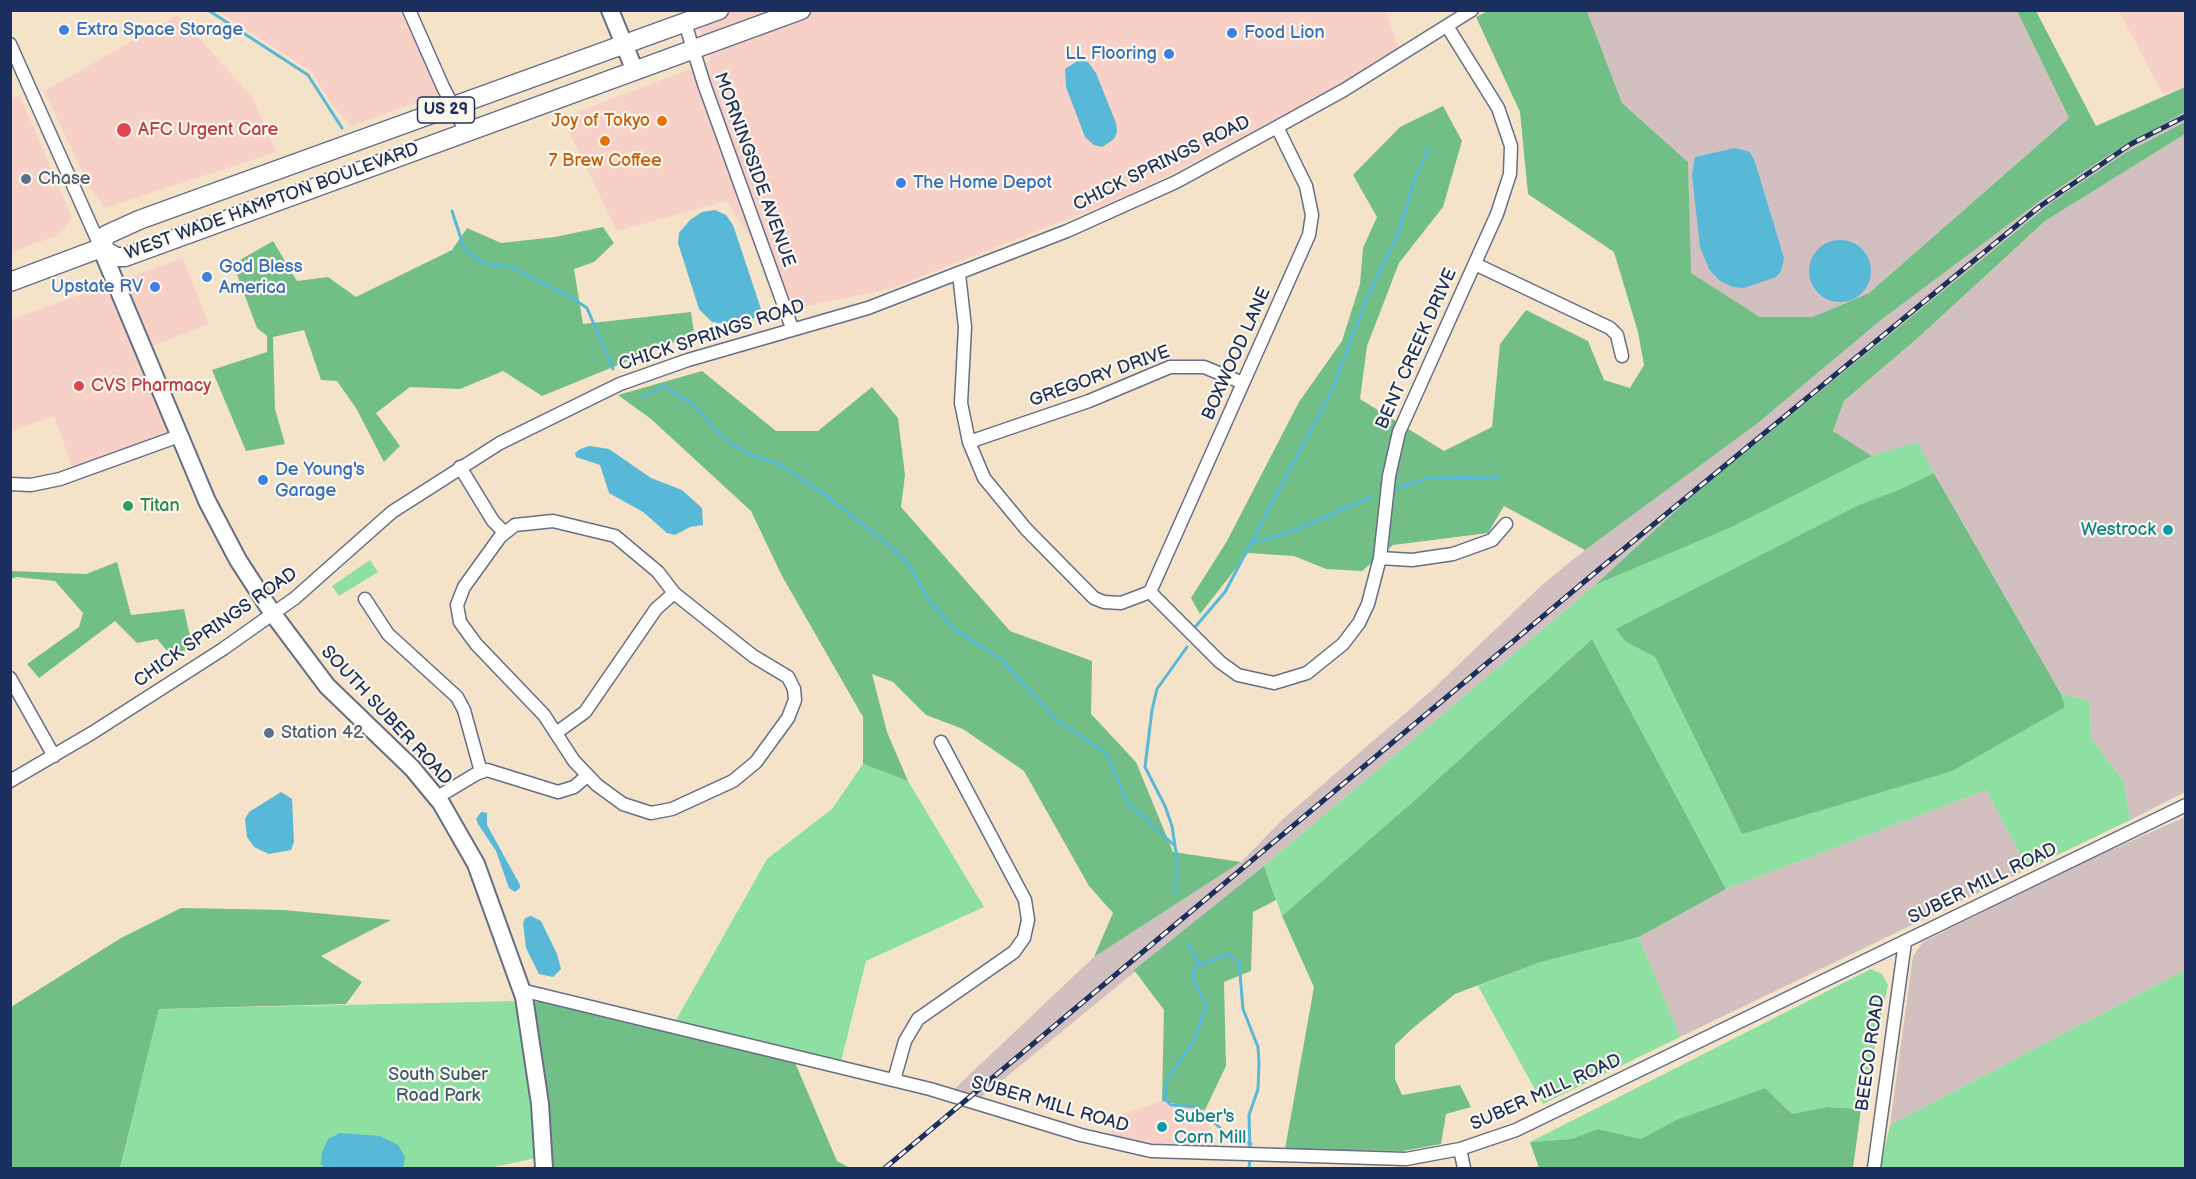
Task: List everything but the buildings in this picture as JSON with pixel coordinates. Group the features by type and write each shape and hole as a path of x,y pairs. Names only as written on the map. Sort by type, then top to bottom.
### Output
{"main road":[{"name":"WEST WADE HAMPTON BOULEVARD","path":"719,10 139,220 106,235 101,249 116,257 124,257 801,10"},
{"name":"US 29","path":"10,282 101,249"}],"street":[{"path":"409,10 442,87 455,106 466,132"},
{"path":"610,10 635,70"},
{"name":"CHICK SPRINGS ROAD","path":"10,781 174,682 273,614 295,598 392,512 500,443 600,392 688,360 792,328 868,308 1017,253 1176,182 1277,127 1472,10"},
{"name":"MORNINGSIDE AVENUE","path":"685,23 792,328"},
{"name":"BENT CREEK DRIVE","path":"1150,592 1228,669 1253,680 1281,682 1314,670 1349,638 1368,604 1380,558 1389,476 1399,432 1508,184 1511,146 1505,124 1492,95 1447,26"},
{"path":"10,44 101,249"},
{"name":"BOXWOOD LANE","path":"1150,592 1304,248 1312,224 1312,209 1306,186 1277,127"},
{"name":"SOUTH SUBER ROAD","path":"101,249 179,436 223,532 273,614 327,686 412,768 460,832 476,864 521,990 534,1054 544,1168"},
{"path":"1474,264 1611,328 1617,335 1622,356"},
{"path":"959,274 964,327 961,403 969,442 988,484 1026,529 1087,593 1110,603 1126,602 1150,592"},
{"name":"GREGORY DRIVE","path":"969,442 1089,401 1170,367 1204,367 1243,383"},
{"path":"10,484 31,485 60,478 179,436"},
{"path":"460,467 493,521 506,533"},
{"path":"553,521 615,536 658,572 674,593 753,656 788,677 795,699 788,718 756,762 733,781 672,809 651,813 623,804 588,776 574,761 544,715 476,644 460,622 458,604 464,587 506,533 515,525 529,522 553,521"},
{"path":"1380,558 1412,560 1453,554 1492,540 1506,524"},
{"path":"556,733 585,712 656,609 674,593"},
{"path":"364,599 388,634 457,697 464,711 481,772"},
{"path":"10,678 54,756"},
{"path":"894,1080 905,1041 918,1020 1014,952 1024,938 1028,920 1025,900 941,742"},
{"path":"436,798 481,772 500,773 558,792 574,788 588,776"},
{"name":"SUBER MILL ROAD","path":"521,990 894,1080 1040,1124 1165,1153 1258,1153 1380,1161 1435,1156 1494,1139 1546,1116 2186,805"},
{"name":"BEECO ROAD","path":"1874,1168 1905,942"},
{"path":"1460,1149 1464,1168"}],"shaded area":[{"path":"217,11 404,11 439,94 352,126 332,105 312,72"},
{"path":"692,11 1386,11 1400,53 1185,167 1111,202 892,288 798,308 726,201 617,231 562,118 711,61"},
{"path":"1587,11 2017,11 2069,118 1869,293 1813,317 1760,317 1690,273 1688,162 1622,103"},
{"path":"2119,11 2185,11 2185,87 2163,95"},
{"path":"178,15 253,98 276,152 105,208 90,188 44,91"},
{"path":"20,96 72,218 59,235 11,252 11,99"},
{"path":"2185,112 2185,122 2125,153 2051,203 1694,494 1595,585 1264,866 977,1101 951,1092 1094,957 1241,862 1284,818 1432,690 1543,584 1585,550 1758,423 1881,320 2044,198 2109,155"},
{"path":"2185,134 2185,792 2130,820 2124,782 2091,738 2090,701 2061,694 1917,443 1872,456 1833,431 1844,401 1920,336 2045,221"},
{"path":"183,258 209,324 144,349 179,440 76,479 54,416 11,431 10,320"},
{"path":"1986,790 2028,869 1680,1037 1639,937 1726,889"},
{"path":"2185,817 2185,970 1890,1125 1913,956 1923,942 2084,862"},
{"name":"Suber's Corn Mill","path":"1162,1101 1205,1110 1218,1151 1176,1150 1110,1137 1114,1117"}],"green space":[{"path":"1488,11 1587,11 1622,103 1688,162 1691,273 1760,317 1813,317 1869,293 2069,118 2017,11 2036,11 2096,126 2185,87 2185,112 2109,155 2044,198 1881,320 1758,423 1585,550 1504,506 1488,533 1393,545 1362,571 1326,569 1294,556 1248,553 1200,614 1191,598 1227,541 1299,402 1342,341 1360,284 1363,248 1377,217 1353,175 1400,127 1443,106 1462,141 1443,207 1399,263 1367,346 1360,399 1444,451 1492,427 1500,344 1526,310 1588,341 1604,380 1630,388 1644,365 1638,332 1614,252 1528,194 1520,112 1476,17"},
{"path":"2185,122 2185,134 2045,221 1920,336 1844,401 1833,431 1872,456 1732,527 1595,585 1694,494 2051,203 2125,153"},
{"path":"603,227 614,243 594,262 574,269 583,324 691,312 694,334 542,396 503,371 460,389 410,387 376,413 400,446 384,462 356,408 337,381 321,380 304,330 273,337 275,409 285,444 246,451 212,370 267,352 267,336 257,328 233,264 273,241 297,281 328,277 356,297 452,250 467,228 501,243 555,237"},
{"path":"702,371 776,431 818,431 872,387 898,418 905,475 901,507 1010,631 1092,661 1091,714 1136,762 1173,852 1241,862 1094,957 1113,913 1089,886 1024,771 963,729 926,715 893,682 872,674 887,732 908,781 863,764 863,717 782,576 751,511 651,419 618,395"},
{"path":"1917,442 1934,473 1861,504 1626,642 1655,657 1742,834 2065,707 2061,694 2090,701 2091,738 2124,782 2130,820 2028,869 1986,790 1726,889 1592,639 1415,800 1282,916 1264,866 1595,585 1732,527 1872,456"},
{"path":"1934,473 2061,694 2065,707 1952,771 1742,834 1655,657 1626,642 1616,629 1861,504"},
{"path":"370,560 378,572 339,596 332,586"},
{"path":"117,562 131,615 184,609 193,650 168,652 157,639 137,643 115,621 39,678 27,664 79,627 83,613 55,581 16,577 11,579 11,571 86,574"},
{"path":"1592,639 1726,889 1639,937 1541,962 1455,994 1413,1028 1395,1045 1395,1079 1402,1095 1460,1085 1471,1107 1446,1114 1441,1144 1403,1151 1285,1149 1314,987 1282,916 1415,800"},
{"path":"863,764 908,781 984,907 866,961 840,1066 671,1029 767,859 832,809"},
{"path":"1264,866 1276,900 1253,912 1251,971 1224,982 1226,1066 1205,1110 1162,1101 1164,1010 1134,970"},
{"path":"181,908 284,910 391,920 321,956 362,982 346,1004 159,1009 120,1168 11,1168 11,1007 121,938"},
{"path":"1639,937 1680,1037 1543,1104 1478,986 1541,962"},
{"path":"1871,969 1882,974 1888,985 1861,1109 1827,1107 1792,1114 1765,1088 1676,1120 1641,1139 1598,1129 1571,1139 1530,1142"},
{"path":"2185,970 2185,1168 1880,1168 1890,1125"},
{"name":"South Suber Road Park","path":"520,1001 541,1157 489,1168 120,1168 159,1009"},
{"path":"520,1001 555,1002 793,1058 837,1161 850,1168 546,1168"},
{"path":"1765,1088 1792,1114 1827,1107 1861,1109 1853,1168 1539,1168 1530,1142 1571,1139 1598,1129 1641,1139 1676,1120"}],"water":[{"path":"1079,60 1088,62 1096,73 1116,123 1117,132 1114,139 1102,147 1094,145 1085,137 1066,87 1065,69"},
{"path":"1735,148 1750,152 1755,162 1784,258 1781,271 1776,277 1744,288 1733,287 1720,281 1709,269 1700,247 1692,175 1695,157"},
{"path":"715,210 726,215 733,225 761,309 759,315 740,326 712,322 699,309 678,243 679,233 690,220 702,212"},
{"path":"1840,240 1862,249 1871,271 1862,293 1840,302 1818,293 1809,271 1818,249"},
{"path":"590,446 609,449 651,478 682,490 702,508 703,525 690,527 675,535 667,533 643,512 609,493 600,465 576,457 575,453 580,449"},
{"path":"281,792 292,799 294,842 291,850 269,854 254,847 247,837 245,819 249,812"},
{"path":"481,812 487,813 487,825 520,885 515,892 509,888 496,851 478,824 476,819"},
{"path":"531,916 541,921 557,954 561,969 553,977 539,974 526,948 523,923 525,918"},
{"path":"340,1133 380,1136 398,1145 405,1157 403,1168 324,1168 321,1164 322,1152 328,1139"}],"waterway":[{"path":"208,10 308,75 342,128"},
{"path":"1196,626 1225,592 1330,394 1369,294 1399,232 1413,184 1429,148"},
{"path":"452,211 464,248 483,264 512,267 587,308 613,369"},
{"path":"642,397 663,386 691,403 725,440 748,453 778,464 823,493 887,543 908,564 929,600 954,629 1002,660 1056,719 1107,754 1127,802 1175,846 1176,892"},
{"path":"1395,489 1428,478 1499,477"},
{"path":"1252,543 1290,532 1371,497"},
{"path":"1175,846 1172,826 1165,806 1145,767 1157,689 1187,647"},
{"path":"1188,943 1197,961 1203,964 1227,954 1239,962 1243,1009 1258,1047 1259,1062 1258,1089 1249,1115 1250,1151"},
{"path":"1197,961 1193,978 1206,1006 1194,1041 1167,1080 1165,1099 1171,1105 1197,1107 1228,1135 1251,1144"},
{"path":"1249,1168 1250,1158"}],"railway":[{"path":"885,1168 1597,571 2039,207 2131,144 2186,116"}],"place":[{"name":"Extra Space Storage","path":"64,30"},
{"name":"Food Lion","path":"1232,33"},
{"name":"LL Flooring","path":"1169,54"},
{"name":"Joy of Tokyo","path":"662,121"},
{"name":"AFC Urgent Care","path":"124,130"},
{"name":"7 Brew Coffee","path":"605,141"},
{"name":"Chase","path":"26,179"},
{"name":"The Home Depot","path":"901,183"},
{"name":"God Bless America","path":"207,277"},
{"name":"Upstate RV","path":"155,287"},
{"name":"CVS Pharmacy","path":"79,386"},
{"name":"De Young's Garage","path":"263,480"},
{"name":"Titan","path":"128,506"},
{"name":"Westrock","path":"2168,530"},
{"name":"Station 42","path":"269,733"},
{"name":"Suber's Corn Mill","path":"1162,1127"}]}
